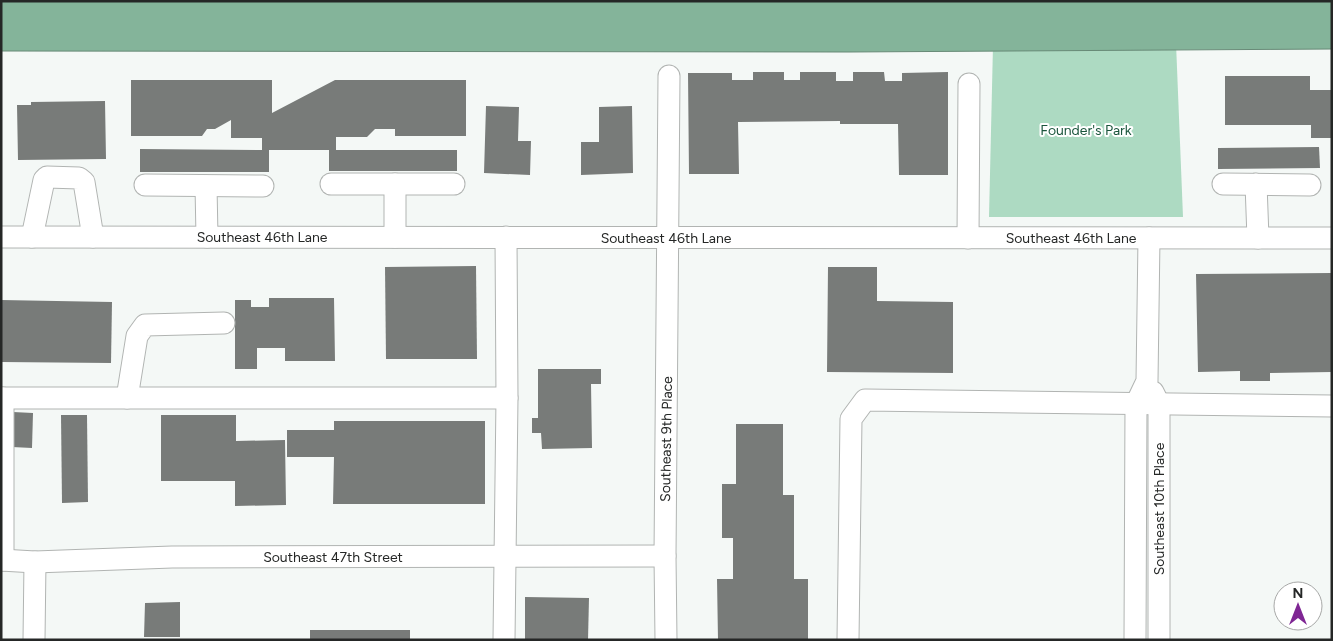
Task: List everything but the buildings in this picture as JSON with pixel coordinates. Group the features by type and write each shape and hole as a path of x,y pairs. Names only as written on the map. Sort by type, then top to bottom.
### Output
{"street":[{"name":"Southeast 9th Place","path":"666,640 669,76"},
{"path":"968,238 969,84"},
{"path":"32,237 44,180 47,177 80,178 84,182 94,237"},
{"path":"331,184 454,184"},
{"path":"395,184 395,237"},
{"path":"1223,184 1310,185"},
{"path":"1256,184 1258,238"},
{"path":"145,185 263,186"},
{"path":"206,186 208,237"},
{"name":"Southeast 46th Lane","path":"1,237 1332,238"},
{"path":"504,640 507,398 506,237"},
{"name":"Southeast 10th Place","path":"1135,640 1136,404 1147,381 1149,238"},
{"path":"127,398 137,336 145,325 224,323"},
{"name":"Southeast 10th Place","path":"1147,381 1159,404 1159,640"},
{"path":"2,560 2,398 507,398"},
{"path":"848,640 851,419 864,400 1332,406"},
{"path":"1135,520 1160,520"},
{"name":"Southeast 47th Street","path":"2,560 35,562 172,557 665,556"},
{"path":"34,640 35,562"},
{"path":"1135,573 1159,572"}],"green space":[{"name":"Founder's Park","path":"1176,43 1183,217 989,217 993,45"}],"shaded area":[{"path":"1,1 1332,1 1332,49 849,52 1,51"}]}
